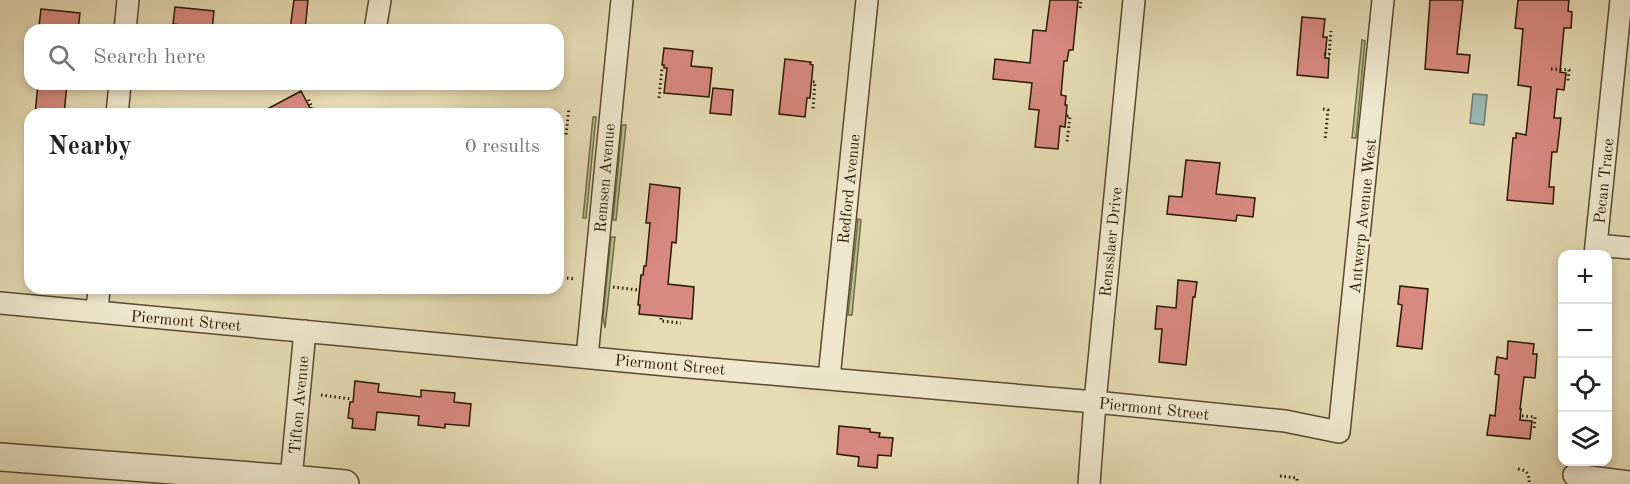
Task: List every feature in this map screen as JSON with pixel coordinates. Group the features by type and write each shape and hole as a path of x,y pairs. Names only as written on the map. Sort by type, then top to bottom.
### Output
{"street":[{"path":"126,24 128,0"},
{"path":"376,24 380,0"},
{"name":"Remsen Avenue","path":"586,357 622,0"},
{"name":"Redford Avenue","path":"829,378 867,0"},
{"name":"Rensslaer Drive","path":"1089,484 1134,0"},
{"name":"Antwerp Avenue West","path":"1339,432 1383,0"},
{"name":"Pecan Trace","path":"1596,250 1624,7"},
{"path":"118,108 119,90"},
{"path":"1596,250 1630,248"},
{"path":"97,312 98,294"},
{"name":"Piermont Street","path":"0,303 1095,402 1285,422 1339,432"},
{"name":"Tifton Avenue","path":"291,478 305,331"},
{"path":"0,457 345,484"},
{"path":"1574,474 1630,482"}],"path":[{"path":"1080,8 1081,0"},
{"path":"1324,54 1329,54 1331,31"},
{"path":"659,98 662,68"},
{"path":"1551,69 1569,70 1568,81"},
{"path":"813,82 815,82 813,109"},
{"path":"308,98 312,108"},
{"path":"564,135 566,135 569,108"},
{"path":"1323,109 1328,110 1325,141"},
{"path":"1067,116 1070,116 1067,142"},
{"path":"564,278 575,279"},
{"path":"612,287 638,290"},
{"path":"661,318 661,321 681,323"},
{"path":"321,395 351,399"},
{"path":"1522,416 1535,417 1533,430"},
{"path":"1518,469 1528,473 1529,484"},
{"path":"1280,476 1297,478 1297,482"}],"green space":[{"path":"1362,40 1365,41 1356,138 1352,138"},
{"path":"593,117 596,117 586,218 583,218"},
{"path":"622,125 626,125 616,220 613,220"},
{"path":"858,219 861,220 852,315 848,315"},
{"path":"611,237 615,237 605,328 603,317"}],"water":[{"path":"1473,94 1487,95 1484,125 1470,123"}],"building":[{"path":"294,0 308,0 306,24 291,24"},
{"path":"1050,0 1078,0 1073,50 1069,50 1067,61 1064,61 1061,95 1066,96 1065,105 1067,105 1065,127 1060,126 1058,149 1035,147 1039,110 1029,109 1032,83 993,79 995,59 1030,63 1033,30 1046,31"},
{"path":"1430,0 1463,0 1457,54 1470,55 1468,73 1425,69"},
{"path":"1518,0 1569,0 1568,11 1572,12 1571,28 1564,28 1560,72 1566,73 1564,90 1557,89 1554,118 1561,118 1557,152 1552,152 1549,187 1554,187 1553,204 1507,200 1513,138 1516,138 1516,133 1526,135 1531,87 1518,85 1523,29 1515,28"},
{"path":"175,7 214,11 213,24 173,24"},
{"path":"41,9 80,13 79,24 39,24"},
{"path":"1302,17 1325,19 1323,37 1327,37 1325,58 1329,58 1328,78 1297,75"},
{"path":"664,48 693,51 691,66 712,68 709,97 664,93 667,68 662,65"},
{"path":"785,59 811,62 810,64 813,65 810,98 807,98 805,117 779,114"},
{"path":"713,88 733,90 731,115 710,113"},
{"path":"37,90 66,90 65,108 36,108"},
{"path":"301,91 310,108 269,108"},
{"path":"1186,160 1220,163 1216,194 1255,198 1253,217 1237,215 1236,221 1167,214 1169,196 1182,197"},
{"path":"650,184 680,188 676,243 672,242 668,284 694,287 692,319 639,314 641,275 646,266 650,223 646,223"},
{"path":"1178,280 1197,282 1195,297 1193,297 1186,365 1159,362 1162,329 1155,329 1157,306 1176,308"},
{"path":"1400,286 1428,289 1422,349 1397,346 1402,305 1398,304"},
{"path":"1508,341 1534,344 1533,354 1537,354 1535,378 1524,377 1520,409 1520,420 1532,421 1530,439 1487,435 1490,415 1495,416 1499,375 1495,374 1497,357 1507,359"},
{"path":"355,381 379,384 378,392 421,397 421,390 455,393 454,402 471,404 469,426 445,424 445,428 418,425 419,416 377,412 375,430 352,428 353,419 348,418 350,402 353,402"},
{"path":"839,426 870,429 870,432 880,433 879,437 893,438 891,456 878,455 877,468 858,466 859,457 837,454"}]}
